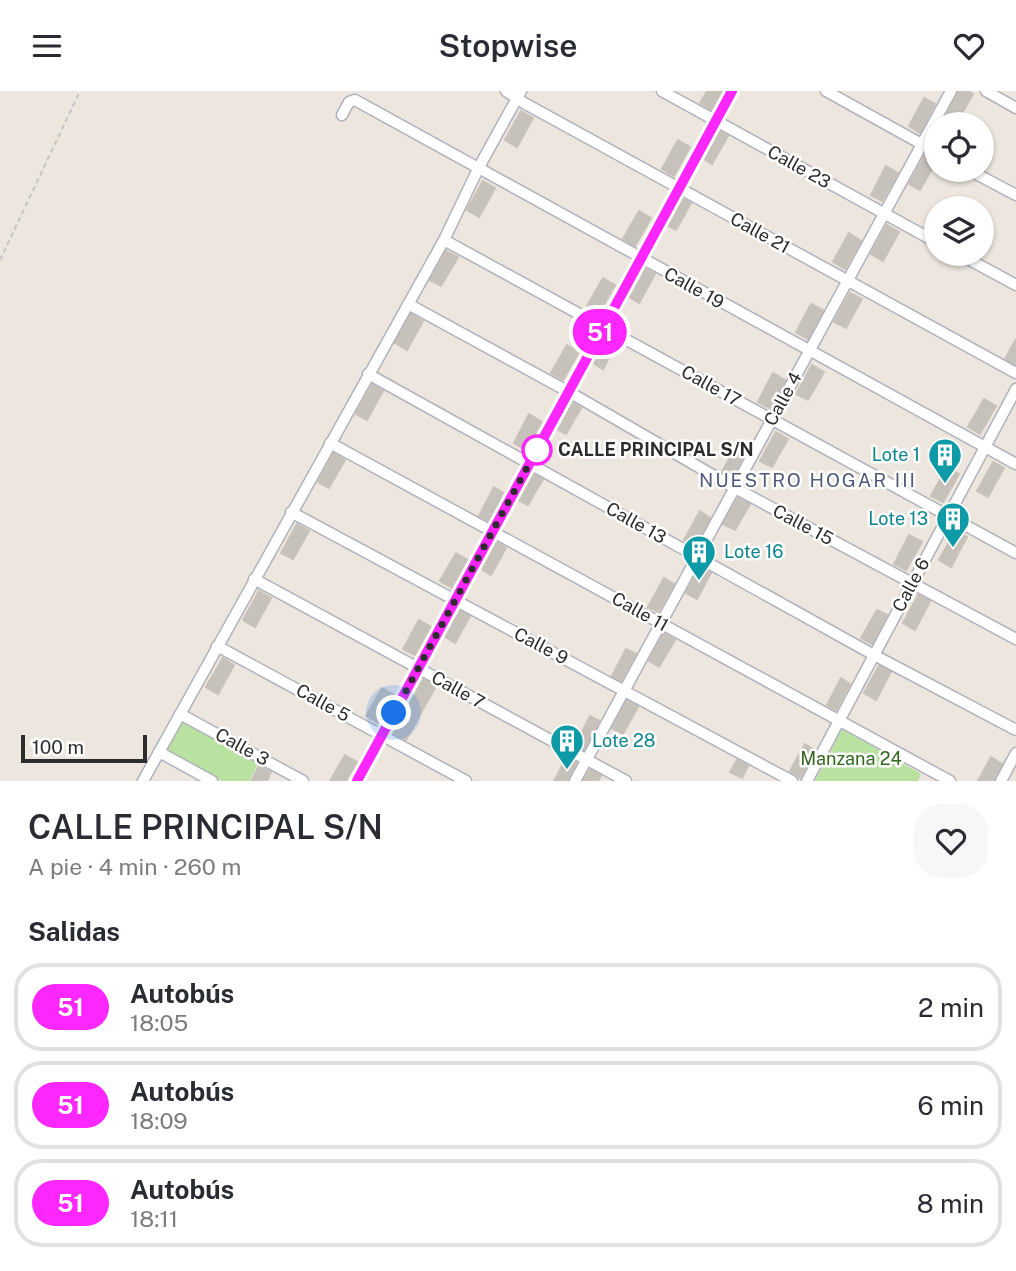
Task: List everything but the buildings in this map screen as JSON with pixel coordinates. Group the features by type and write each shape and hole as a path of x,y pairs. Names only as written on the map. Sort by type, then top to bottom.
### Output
{"street":[{"name":"Calle 21","path":"506,91 519,95 679,188 1016,373"},
{"name":"Calle 23","path":"662,91 924,235"},
{"path":"357,781 732,91"},
{"path":"826,91 922,144"},
{"name":"Calle 4","path":"575,781 951,91"},
{"path":"986,91 1016,108"},
{"path":"143,781 408,305 519,95"},
{"name":"Calle 19","path":"342,115 349,102 355,100 1016,464"},
{"path":"992,182 1016,195"},
{"name":"Calle 17","path":"443,240 1016,553"},
{"path":"981,266 1016,285"},
{"name":"Calle 15","path":"408,305 569,392 734,488 1016,639"},
{"name":"Calle 13","path":"368,374 874,655 1016,730"},
{"name":"Calle 6","path":"807,781 1016,389"},
{"name":"Calle 11","path":"330,443 950,781"},
{"name":"Calle 9","path":"291,512 792,781"},
{"name":"Calle 7","path":"254,579 626,781"},
{"name":"Calle 5","path":"218,646 466,781"},
{"name":"Calle 3","path":"180,714 303,781"},
{"path":"159,752 212,781"},
{"path":"1001,781 1016,753"}],"path":[{"path":"0,260 80,91"}],"green space":[{"path":"183,718 260,760 249,781 222,781 165,751"},
{"name":"Manzana 24","path":"842,729 921,774 918,781 815,781"}],"bus line":[{"name":"51","path":"357,781 732,91"}],"place":[{"name":"CALLE PRINCIPAL S/N","path":"537,450"},
{"name":"Lote 1","path":"945,485"},
{"name":"Lote 13","path":"953,549"},
{"name":"Lote 16","path":"699,582"},
{"name":"Lote 28","path":"567,771"}],"district":[{"name":"NUESTRO HOGAR III","path":"808,480"}],"route":[{"path":"394,713 542,440 537,450"}]}
